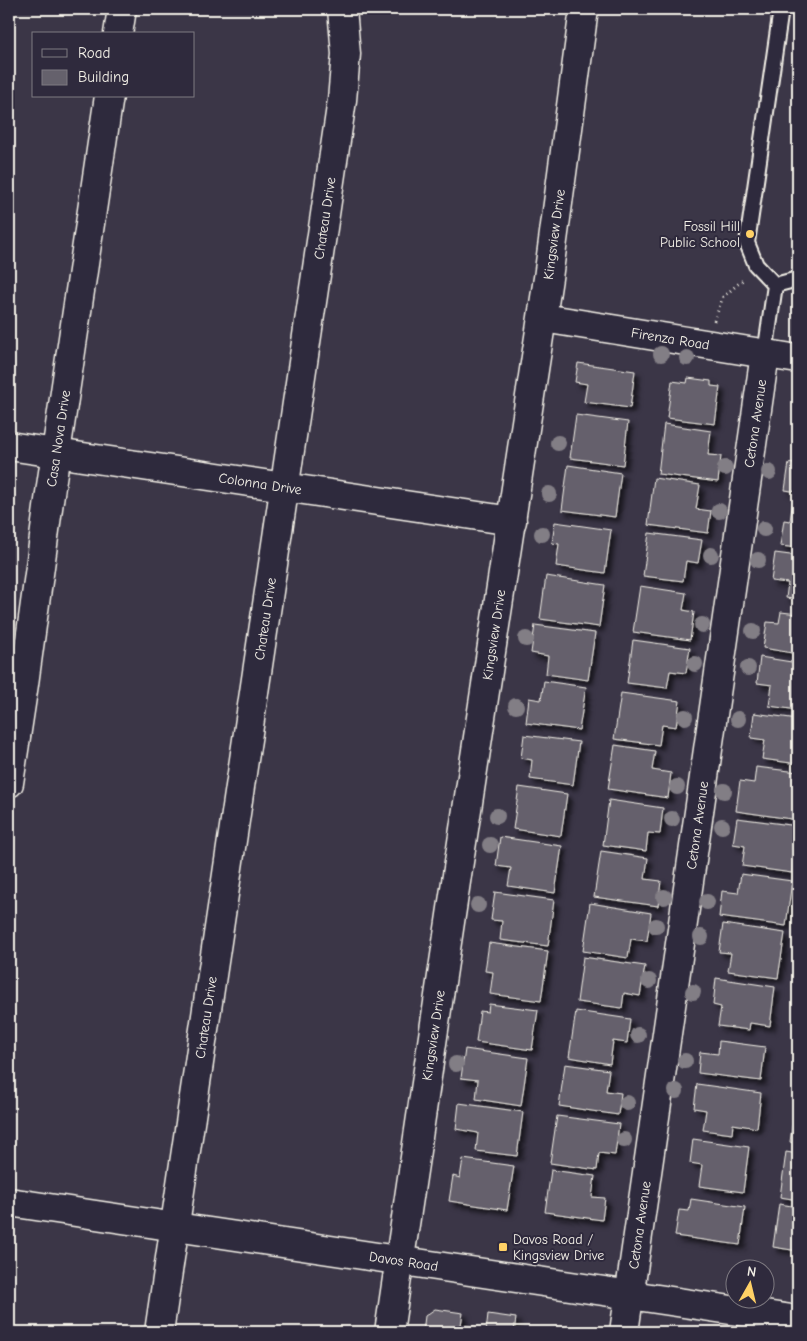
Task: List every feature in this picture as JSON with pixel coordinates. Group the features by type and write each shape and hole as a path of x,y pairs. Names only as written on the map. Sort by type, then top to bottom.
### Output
{"street":[{"path":"118,32 122,9"},
{"name":"Chateau Drive","path":"159,1332 342,100 346,54 342,9"},
{"name":"Kingsview Drive","path":"389,1332 456,875 542,318 584,9"},
{"name":"Casa Nova Drive","path":"9,783 109,98"},
{"name":"Firenza Road","path":"542,318 798,359"},
{"name":"Cetona Avenue","path":"624,1332 765,354"},
{"name":"Colonna Drive","path":"9,446 512,521"},
{"name":"Davos Road","path":"9,1202 798,1320"}],"lane":[{"path":"776,285 758,267 747,243 781,9"},
{"path":"776,285 798,279"},
{"path":"765,354 776,285"}],"path":[{"path":"713,323 724,297 758,267"}],"building":[{"path":"578,363 635,371 630,408 584,402 587,384 575,382"},
{"path":"688,378 711,381 711,386 720,387 715,424 667,418 672,381 687,383"},
{"path":"576,415 628,422 623,465 570,458"},
{"path":"664,424 711,431 708,455 721,456 718,482 658,474"},
{"path":"789,463 798,465 798,492 785,490"},
{"path":"568,465 621,473 615,517 562,510"},
{"path":"654,478 700,485 696,509 711,511 708,533 648,525"},
{"path":"793,500 798,501 798,548 780,546 784,520 790,521"},
{"path":"555,522 611,530 605,573 556,566 559,544 552,543"},
{"path":"649,533 702,540 698,563 686,561 683,581 643,576"},
{"path":"775,553 798,556 798,600 786,598 788,583 771,581"},
{"path":"546,576 605,585 599,627 540,619"},
{"path":"640,586 686,593 683,610 694,612 690,640 633,632"},
{"path":"781,612 798,614 798,654 763,648 767,622 779,623"},
{"path":"535,625 595,633 588,680 546,674 548,656 531,653"},
{"path":"633,640 690,648 686,673 670,671 667,688 627,683"},
{"path":"760,657 798,663 798,710 769,706 772,685 757,683"},
{"path":"544,681 586,687 579,730 526,723 529,698 541,700"},
{"path":"621,693 680,701 676,727 662,725 659,745 614,739"},
{"path":"754,713 798,719 798,764 762,759 765,740 751,738"},
{"path":"524,735 579,742 573,785 530,779 532,760 521,758"},
{"path":"615,745 655,751 652,770 671,773 668,798 608,789"},
{"path":"756,767 798,772 798,820 736,811 740,781 754,783"},
{"path":"519,787 567,794 561,836 513,829"},
{"path":"609,800 663,808 660,834 648,833 646,851 603,845"},
{"path":"737,818 798,826 792,873 742,866 745,846 733,844"},
{"path":"500,837 562,846 555,893 508,886 511,868 496,866"},
{"path":"601,851 648,858 645,879 661,881 658,906 594,897"},
{"path":"741,874 792,881 786,926 719,917 722,891 738,893"},
{"path":"495,892 554,900 548,946 500,940 502,921 491,920"},
{"path":"590,903 651,913 647,941 631,939 628,958 583,951"},
{"path":"723,924 785,933 778,978 728,971 731,953 719,952"},
{"path":"489,943 548,951 541,1001 490,994 493,972 485,971"},
{"path":"583,957 645,966 640,996 624,993 622,1008 577,1002"},
{"path":"716,978 775,987 770,1026 750,1023 749,1030 718,1026 721,1007 713,1005"},
{"path":"489,1004 538,1010 532,1050 476,1042 480,1011 488,1012"},
{"path":"576,1011 630,1019 627,1043 613,1041 610,1064 569,1057"},
{"path":"719,1041 765,1047 761,1081 698,1073 700,1052 718,1054"},
{"path":"465,1049 528,1058 521,1106 476,1099 478,1080 461,1078"},
{"path":"565,1064 609,1070 606,1091 621,1093 618,1115 559,1106"},
{"path":"697,1084 761,1093 757,1128 733,1124 732,1134 703,1130 706,1110 694,1108"},
{"path":"459,1103 523,1112 517,1156 476,1151 478,1133 456,1129"},
{"path":"795,1106 798,1106 798,1144 790,1142"},
{"path":"557,1116 619,1124 615,1155 599,1153 597,1170 550,1163"},
{"path":"693,1139 749,1147 743,1192 699,1186 702,1165 690,1163"},
{"path":"786,1152 798,1154 798,1200 780,1197"},
{"path":"463,1159 514,1166 507,1210 449,1201 453,1176 460,1178"},
{"path":"551,1170 595,1176 592,1197 605,1198 602,1220 545,1212"},
{"path":"691,1199 745,1207 740,1245 675,1236 679,1210 689,1211"},
{"path":"779,1204 798,1207 798,1251 773,1247"},
{"path":"435,1309 463,1313 461,1325 476,1327 475,1332 423,1332 425,1316"},
{"path":"488,1314 516,1318 514,1332 486,1332"},
{"path":"567,1326 582,1328 584,1332 561,1332"}],"place":[{"name":"Fossil Hill Public School","path":"750,234"},
{"name":"Davos Road / Kingsview Drive","path":"503,1247"}]}
